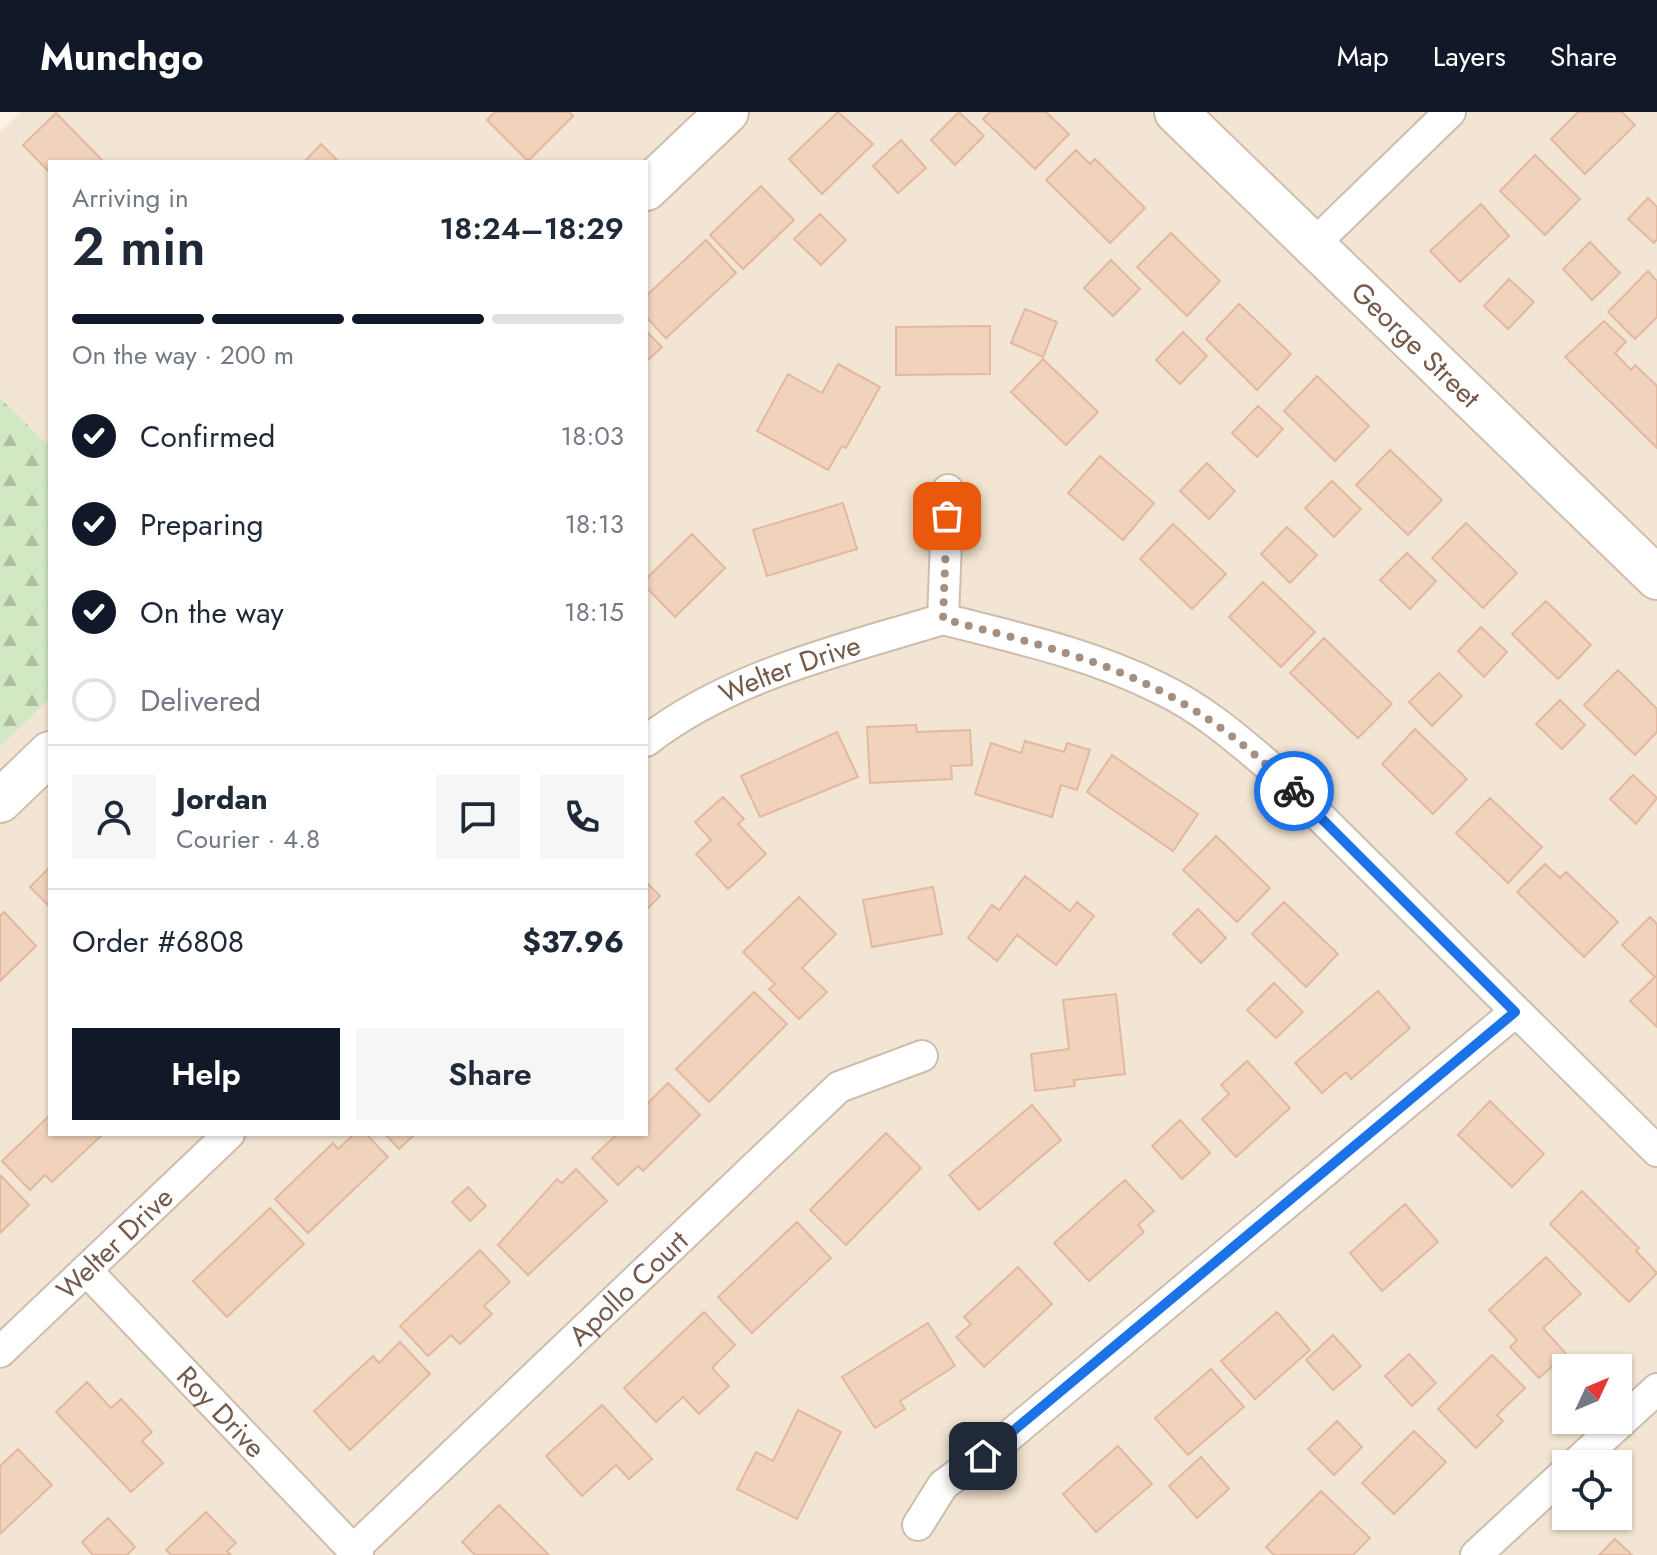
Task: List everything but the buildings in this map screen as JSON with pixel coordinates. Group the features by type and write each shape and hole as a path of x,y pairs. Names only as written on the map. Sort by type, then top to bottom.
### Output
{"street":[{"path":"648,187 727,112"},
{"name":"George Street","path":"1176,112 1657,578"},
{"path":"1314,244 1450,112"},
{"path":"948,490 943,619 1063,650 1115,668 1202,712 1269,766 1657,1151"},
{"name":"Welter Drive","path":"648,739 665,726 769,673 943,619"},
{"path":"0,801 48,755"},
{"path":"918,1525 943,1485 1003,1441 1515,1012"},
{"name":"Apollo Court","path":"355,1552 839,1087 922,1056"},
{"name":"Welter Drive","path":"0,1352 227,1136"},
{"name":"Roy Drive","path":"86,1270 355,1552"},
{"path":"1590,1450 1657,1389"},
{"path":"1476,1555 1552,1485"}],"shaded area":[{"path":"21,112 1657,112 1657,1555 0,1555 0,747 48,700 48,1136 648,1136 648,160 48,160 48,445 0,398 0,132"}],"green space":[{"path":"0,398 48,445 48,700 0,747"}],"way so far":[{"path":"947,516 943,619 1063,650 1115,668 1161,689 1202,712 1234,736 1294,791"}],"route":[{"path":"983,1456 1515,1012 1294,791"}]}
